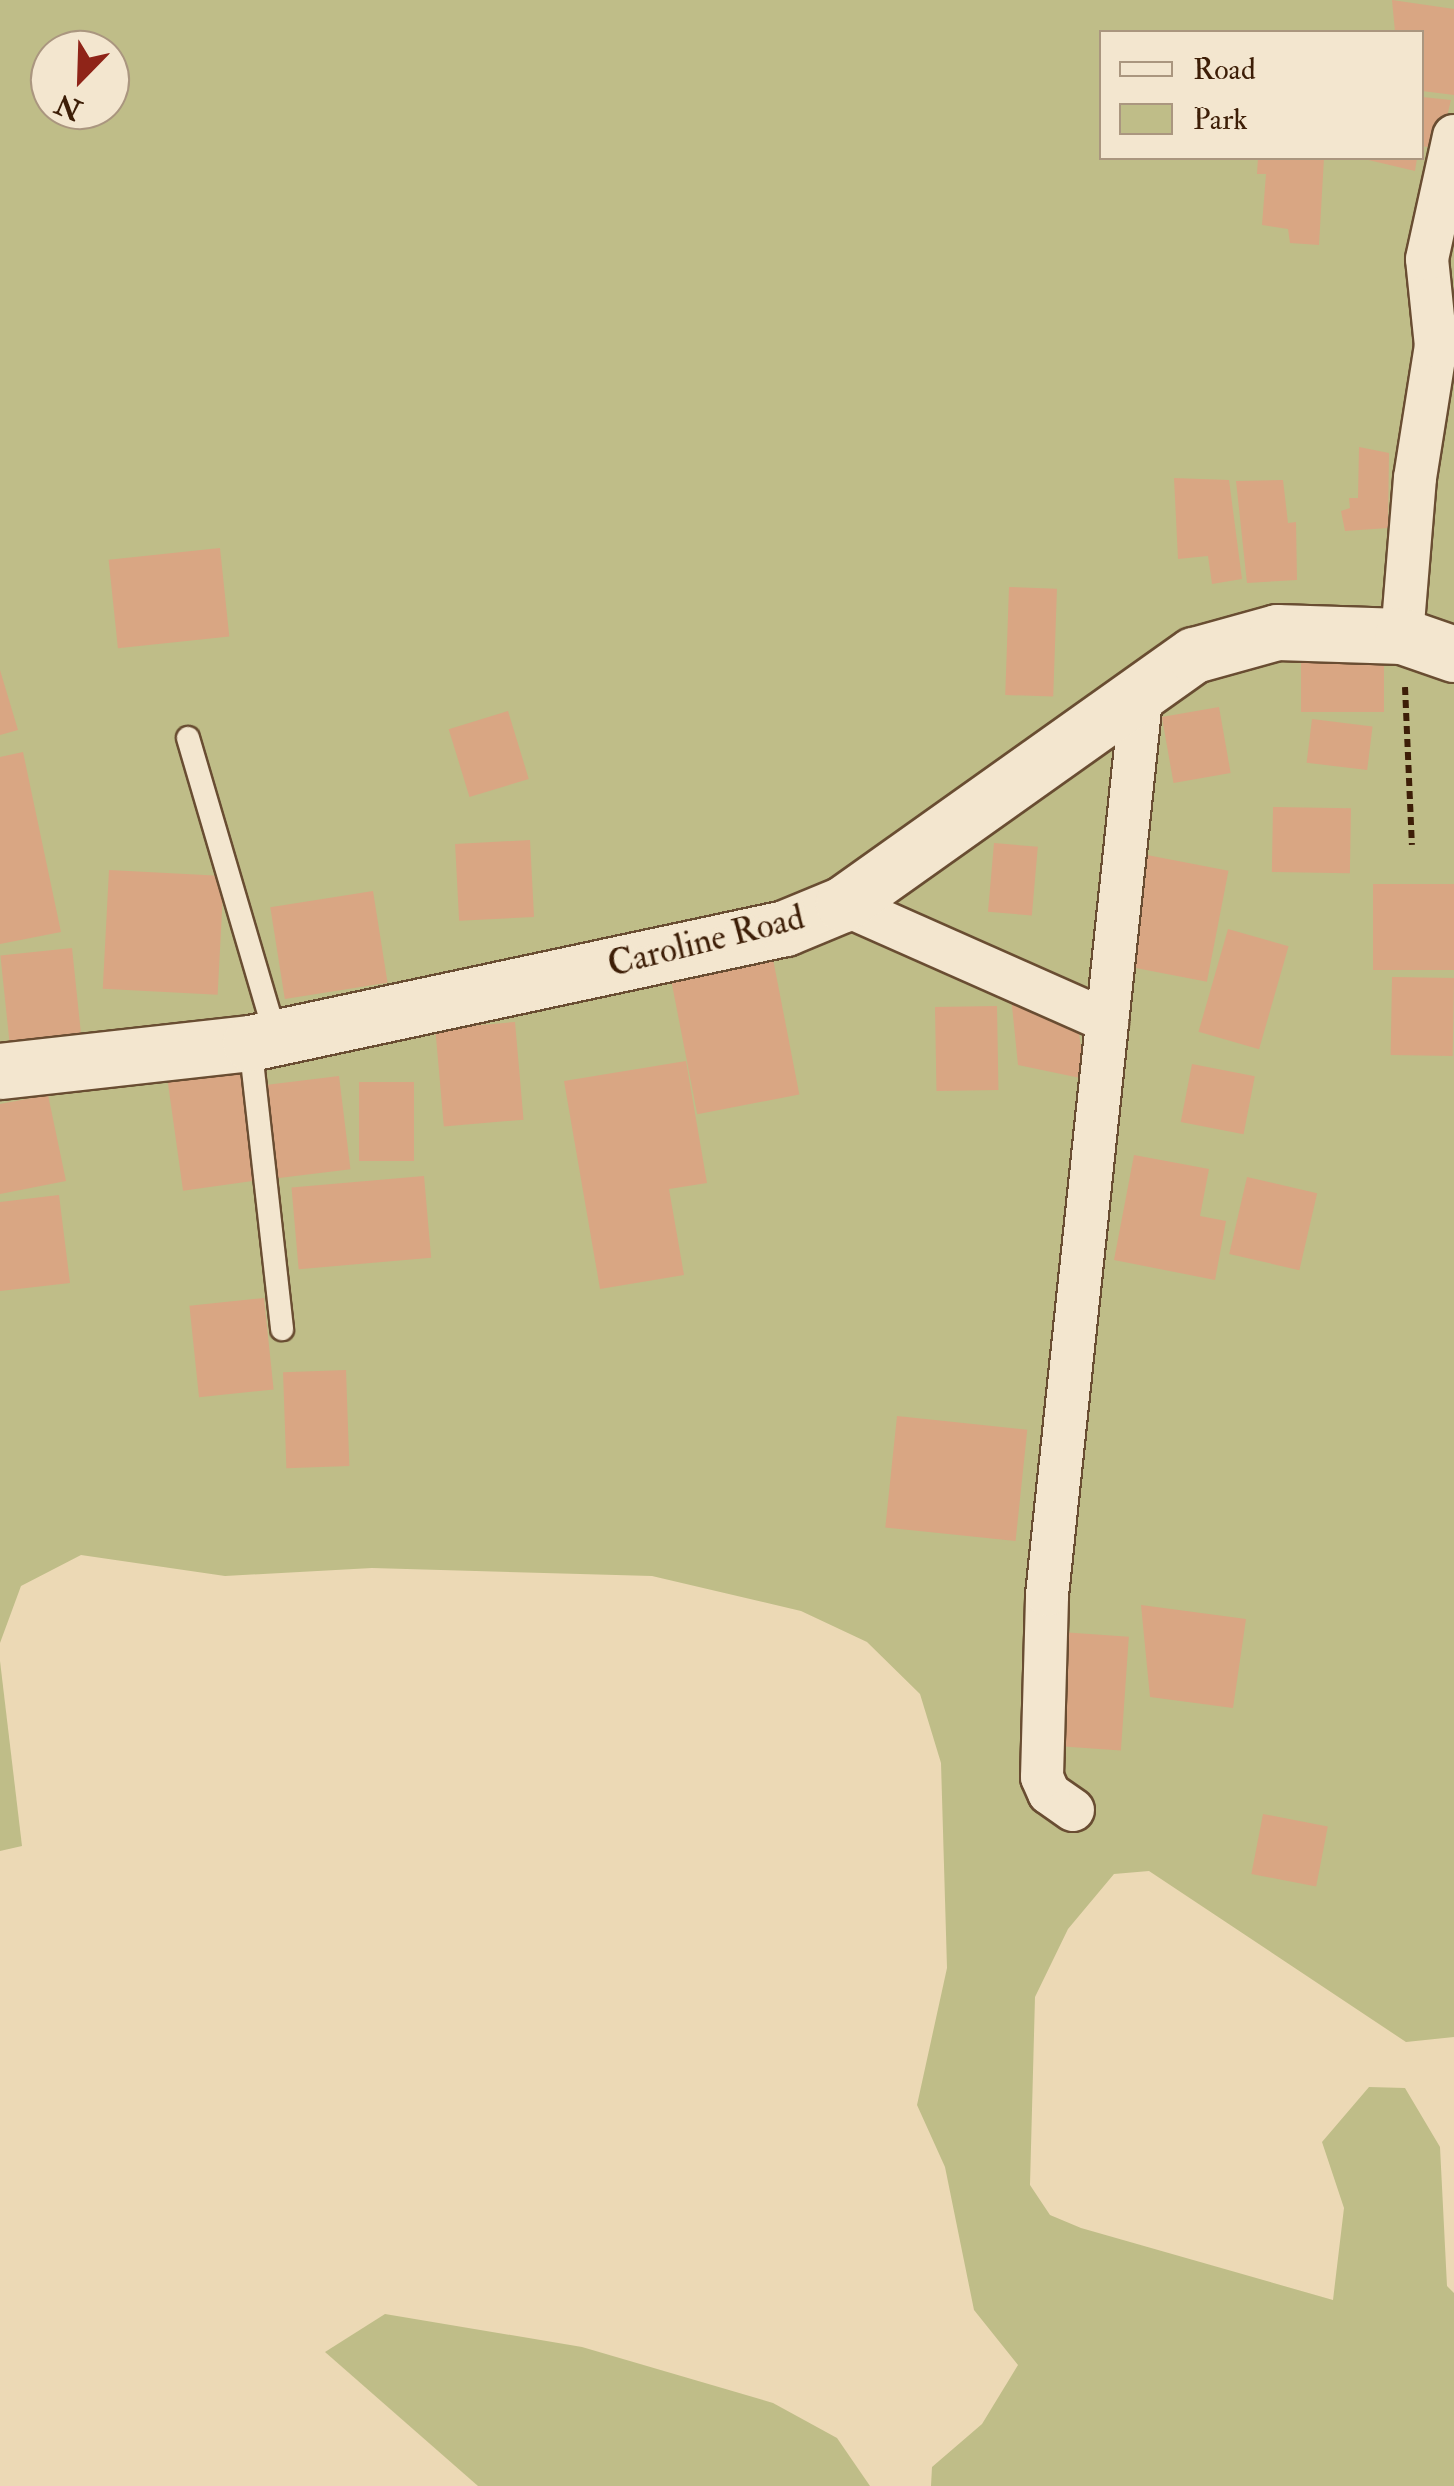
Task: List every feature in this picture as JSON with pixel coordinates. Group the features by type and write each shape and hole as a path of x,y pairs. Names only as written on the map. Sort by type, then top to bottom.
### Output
{"main road":[{"name":"Caroline Road","path":"0,1071 263,1040 785,928 843,904 1140,699 1194,655 1277,632 1402,636 1454,654"}],"street":[{"path":"1402,636 1415,478 1436,346 1427,259 1454,136"},
{"path":"1073,1810 1048,1793 1042,1777 1048,1594 1140,699"},
{"path":"843,904 1107,1021"}],"lane":[{"path":"188,738 263,1040 282,1329"}],"path":[{"path":"1402,636 1412,845"}],"green space":[{"path":"0,0 1454,0 1454,2037 1406,2042 1149,1871 1114,1874 1068,1929 1035,1997 1030,2185 1050,2215 1081,2228 1333,2300 1344,2208 1322,2142 1369,2087 1405,2088 1440,2147 1447,2286 1454,2293 1454,2486 931,2486 932,2467 982,2424 1018,2365 974,2310 945,2167 917,2105 947,1968 941,1763 920,1694 867,1642 801,1611 652,1576 372,1568 225,1576 81,1555 21,1586 0,1643"},
{"path":"0,1661 22,1846 0,1851"},
{"path":"385,2314 582,2347 773,2403 837,2438 870,2486 478,2486 325,2352"}],"building":[{"path":"1392,0 1454,9 1454,95 1424,91 1424,30 1395,30"},
{"path":"1424,97 1451,100 1439,149 1424,146"},
{"path":"1258,160 1324,160 1319,245 1290,243 1288,229 1262,225 1266,174 1257,174"},
{"path":"1368,160 1417,160 1415,171"},
{"path":"1359,447 1389,453 1388,528 1345,531 1341,511 1350,508 1349,498 1358,498"},
{"path":"1174,478 1229,480 1242,579 1212,584 1208,556 1178,559"},
{"path":"1283,480 1288,523 1296,522 1297,580 1247,583 1236,481"},
{"path":"220,548 229,637 118,648 109,560"},
{"path":"1009,587 1057,589 1053,697 1005,695"},
{"path":"1301,659 1384,659 1384,712 1301,712"},
{"path":"0,670 18,730 0,735"},
{"path":"1219,707 1231,773 1174,783 1162,717"},
{"path":"508,711 529,779 469,797 449,729"},
{"path":"1312,719 1373,726 1367,770 1307,763"},
{"path":"23,752 61,932 0,944 0,757"},
{"path":"1273,807 1351,808 1350,873 1272,872"},
{"path":"530,840 534,917 459,921 455,844"},
{"path":"994,843 1038,847 1032,916 988,912"},
{"path":"1147,855 1228,871 1207,982 1125,966"},
{"path":"109,870 224,876 218,995 103,989"},
{"path":"1373,884 1454,884 1454,970 1373,970"},
{"path":"373,891 388,983 285,999 270,907"},
{"path":"1228,929 1289,946 1259,1049 1199,1032"},
{"path":"72,948 82,1039 10,1046 0,956"},
{"path":"773,959 799,1094 697,1114 671,979"},
{"path":"1392,977 1454,978 1453,1056 1391,1055"},
{"path":"1011,996 1077,1017 1085,1079 1018,1065"},
{"path":"997,1006 998,1090 936,1091 935,1007"},
{"path":"515,1022 524,1120 444,1127 435,1029"},
{"path":"686,1061 707,1183 669,1189 684,1275 600,1289 564,1081"},
{"path":"1192,1064 1255,1076 1244,1134 1181,1122"},
{"path":"245,1071 260,1180 183,1191 168,1082"},
{"path":"339,1076 350,1169 275,1179 264,1085"},
{"path":"359,1082 414,1082 414,1161 359,1161"},
{"path":"48,1095 66,1181 0,1194 0,1104"},
{"path":"1134,1155 1209,1169 1200,1216 1226,1221 1215,1280 1114,1260"},
{"path":"424,1176 431,1258 299,1269 292,1188"},
{"path":"1247,1177 1317,1193 1299,1270 1229,1254"},
{"path":"59,1195 70,1283 0,1291 0,1202"},
{"path":"264,1298 274,1389 199,1397 189,1306"},
{"path":"346,1370 349,1466 286,1468 283,1372"},
{"path":"897,1416 1027,1430 1016,1541 885,1527"},
{"path":"1141,1605 1246,1619 1233,1708 1150,1697"},
{"path":"1061,1632 1129,1637 1121,1750 1053,1746"},
{"path":"1263,1814 1328,1827 1316,1886 1251,1874"}]}
